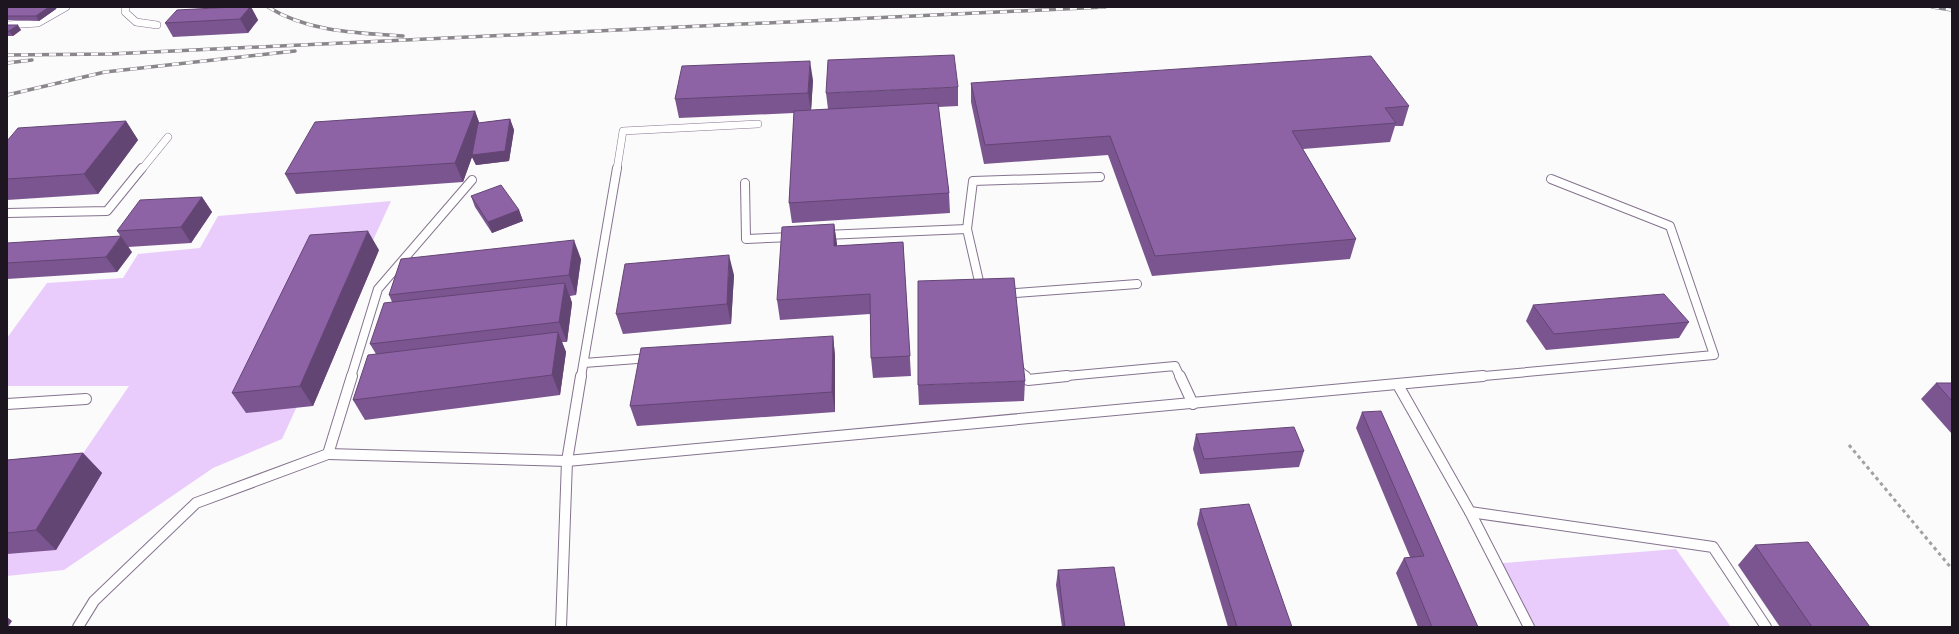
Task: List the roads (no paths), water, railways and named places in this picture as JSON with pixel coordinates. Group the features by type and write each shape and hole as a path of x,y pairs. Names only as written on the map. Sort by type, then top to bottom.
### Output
{"lane":[{"path":"7,25 33,26 44,22 66,7"},
{"path":"126,7 125,12 136,22 157,25"},
{"path":"561,627 567,462 623,131 758,124"},
{"path":"7,213 107,211 168,138"},
{"path":"1100,176 973,181 967,229 983,299 1137,284"},
{"path":"328,454 378,289 472,180"},
{"path":"78,627 94,601 196,503 328,454 567,462 1714,355 1670,226 1551,180"},
{"path":"745,183 746,239 801,236"},
{"path":"817,236 967,229"},
{"path":"584,363 662,357"},
{"path":"1009,359 1028,380 1175,366 1193,404"},
{"path":"1398,385 1470,512 1529,627"},
{"path":"7,404 86,399"},
{"path":"1470,512 1713,547 1766,627"}],"railway":[{"path":"268,7 300,22 333,30 403,36"},
{"path":"7,55 110,54 1105,7"},
{"path":"1932,7 1952,10"},
{"path":"7,95 105,72 295,51"},
{"path":"7,63 32,60"}]}
